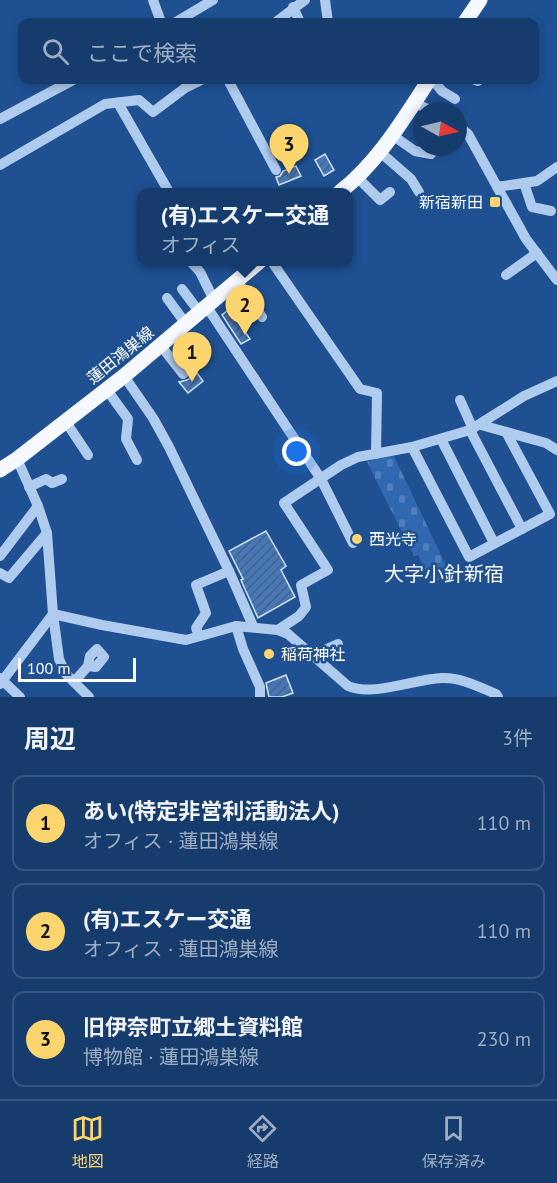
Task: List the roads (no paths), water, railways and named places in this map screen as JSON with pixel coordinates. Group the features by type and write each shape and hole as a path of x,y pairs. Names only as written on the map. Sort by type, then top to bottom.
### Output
{"main road":[{"path":"468,18 479,0"},
{"path":"415,102 428,84"},
{"path":"345,188 380,152 413,104"},
{"name":"蓮田鴻巣線","path":"0,470 107,390 253,266"}],"street":[{"path":"153,0 160,18"},
{"path":"183,18 213,0"},
{"path":"281,18 305,0"},
{"path":"325,0 327,18"},
{"path":"293,7 298,18"},
{"path":"0,119 66,84"},
{"path":"0,165 105,104 139,100 153,112 183,84"},
{"path":"230,84 276,170"},
{"path":"435,84 455,99"},
{"path":"118,103 167,188"},
{"path":"467,133 526,239 557,280"},
{"path":"392,135 413,149"},
{"path":"380,152 411,178 419,192"},
{"path":"497,187 537,181 557,167"},
{"path":"357,177 380,200 390,192"},
{"path":"524,183 532,207 551,211"},
{"path":"506,275 537,254"},
{"path":"195,266 200,272 207,307"},
{"path":"275,266 360,389 377,393 376,454"},
{"path":"237,280 262,317"},
{"path":"182,289 207,307 321,479 353,543"},
{"path":"167,298 186,324"},
{"path":"161,346 183,374 195,365"},
{"path":"124,376 153,418 169,447 253,626"},
{"path":"278,630 299,616 306,607 301,585 328,570 284,503 341,465 358,457 412,447 475,428 524,396 557,381"},
{"path":"107,390 128,419 126,440 137,460"},
{"path":"460,400 522,529"},
{"path":"66,422 88,455"},
{"path":"475,428 506,432 546,443 557,450"},
{"path":"412,447 469,556 550,514 506,432"},
{"path":"441,439 494,543"},
{"path":"17,459 38,506 47,533 59,659 66,674 89,697"},
{"path":"29,487 46,479 52,483 62,479"},
{"path":"0,556 38,506"},
{"path":"0,573 9,578 47,533"},
{"path":"199,636 196,628 206,613 196,585 229,571"},
{"path":"53,614 102,626 186,640 236,626 278,630 288,634 357,692 408,686 443,678 470,684 498,697"},
{"path":"20,697 1,681 53,614"},
{"path":"236,626 243,649 260,687 260,697"},
{"path":"314,655 338,644"},
{"path":"74,682 88,666"}],"place":[{"name":"旧伊奈町立郷土資料館","path":"289,174"},
{"name":"新宿新田","path":"495,202"},
{"name":"(有)エスケー交通","path":"245,335"},
{"name":"あい(特定非営利活動法人)","path":"192,382"},
{"name":"西光寺","path":"357,539"},
{"name":"稲荷神社","path":"269,654"}],"district":[{"name":"大字小針新宿","path":"444,574"}]}
